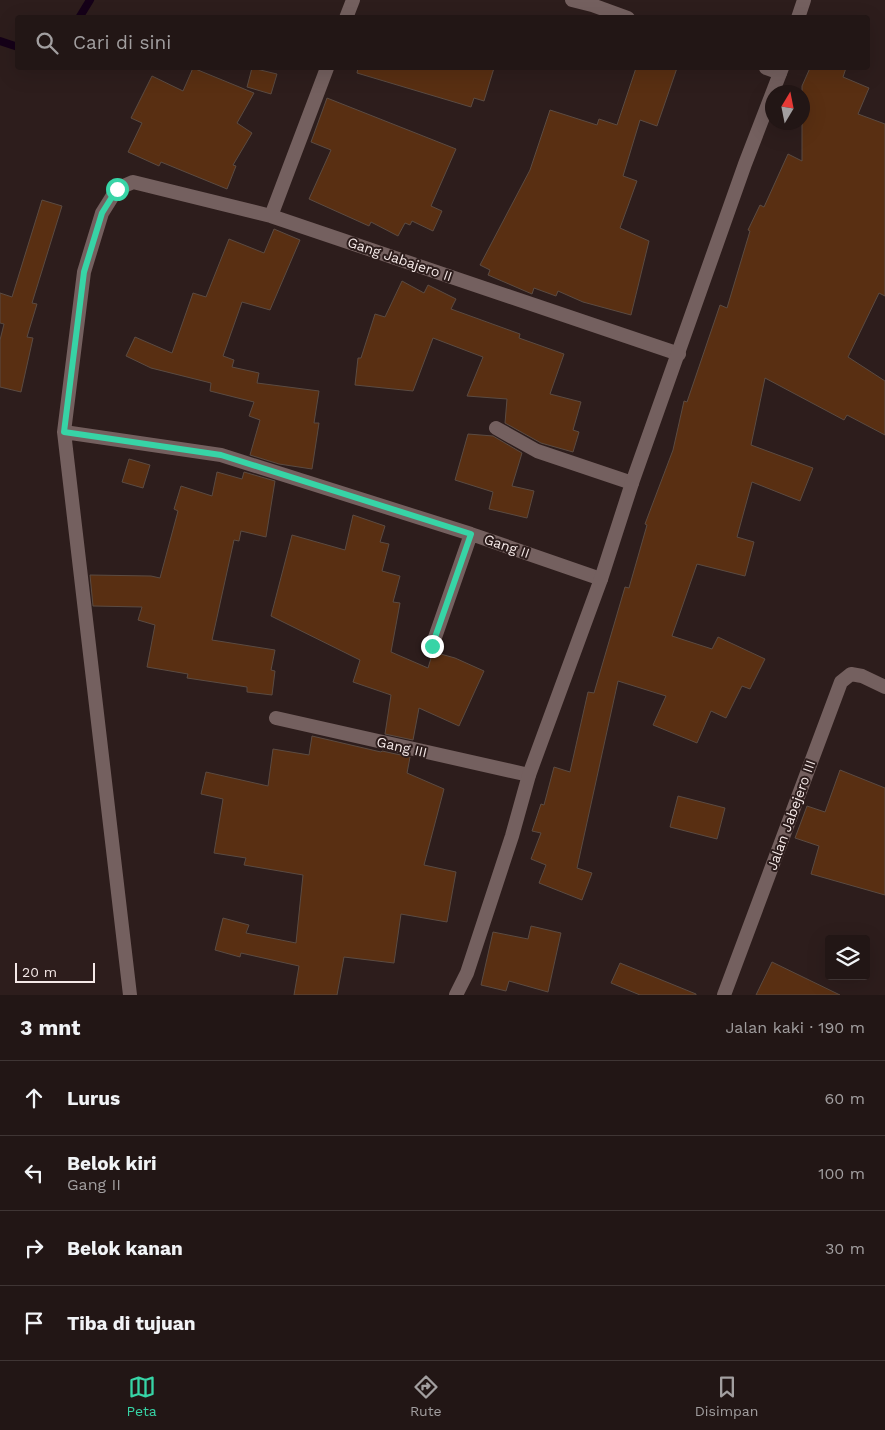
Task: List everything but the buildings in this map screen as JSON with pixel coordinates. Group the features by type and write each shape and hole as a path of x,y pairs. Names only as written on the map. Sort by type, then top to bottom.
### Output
{"street":[{"path":"347,15 353,0"},
{"path":"572,0 620,15"},
{"path":"799,15 804,0"},
{"path":"271,216 326,70"},
{"path":"456,995 470,964 512,836 529,775 601,579 632,483 745,164 781,70"},
{"name":"Gang Jabajero II","path":"130,995 64,432 84,272 102,213 117,189 133,182 271,216 679,354"},
{"path":"496,428 537,451 632,483"},
{"name":"Gang II","path":"64,432 221,455 471,534 601,579"},
{"path":"432,646 471,534"},
{"name":"Jalan Jabejero III","path":"724,995 841,682 851,674 862,676 885,687"},
{"name":"Gang III","path":"276,718 529,775"}],"waterway":[{"path":"81,15 90,0"},
{"path":"0,41 15,46"}],"route":[{"path":"117,189 102,213 84,272 64,432 221,455 471,534 432,646"}]}
